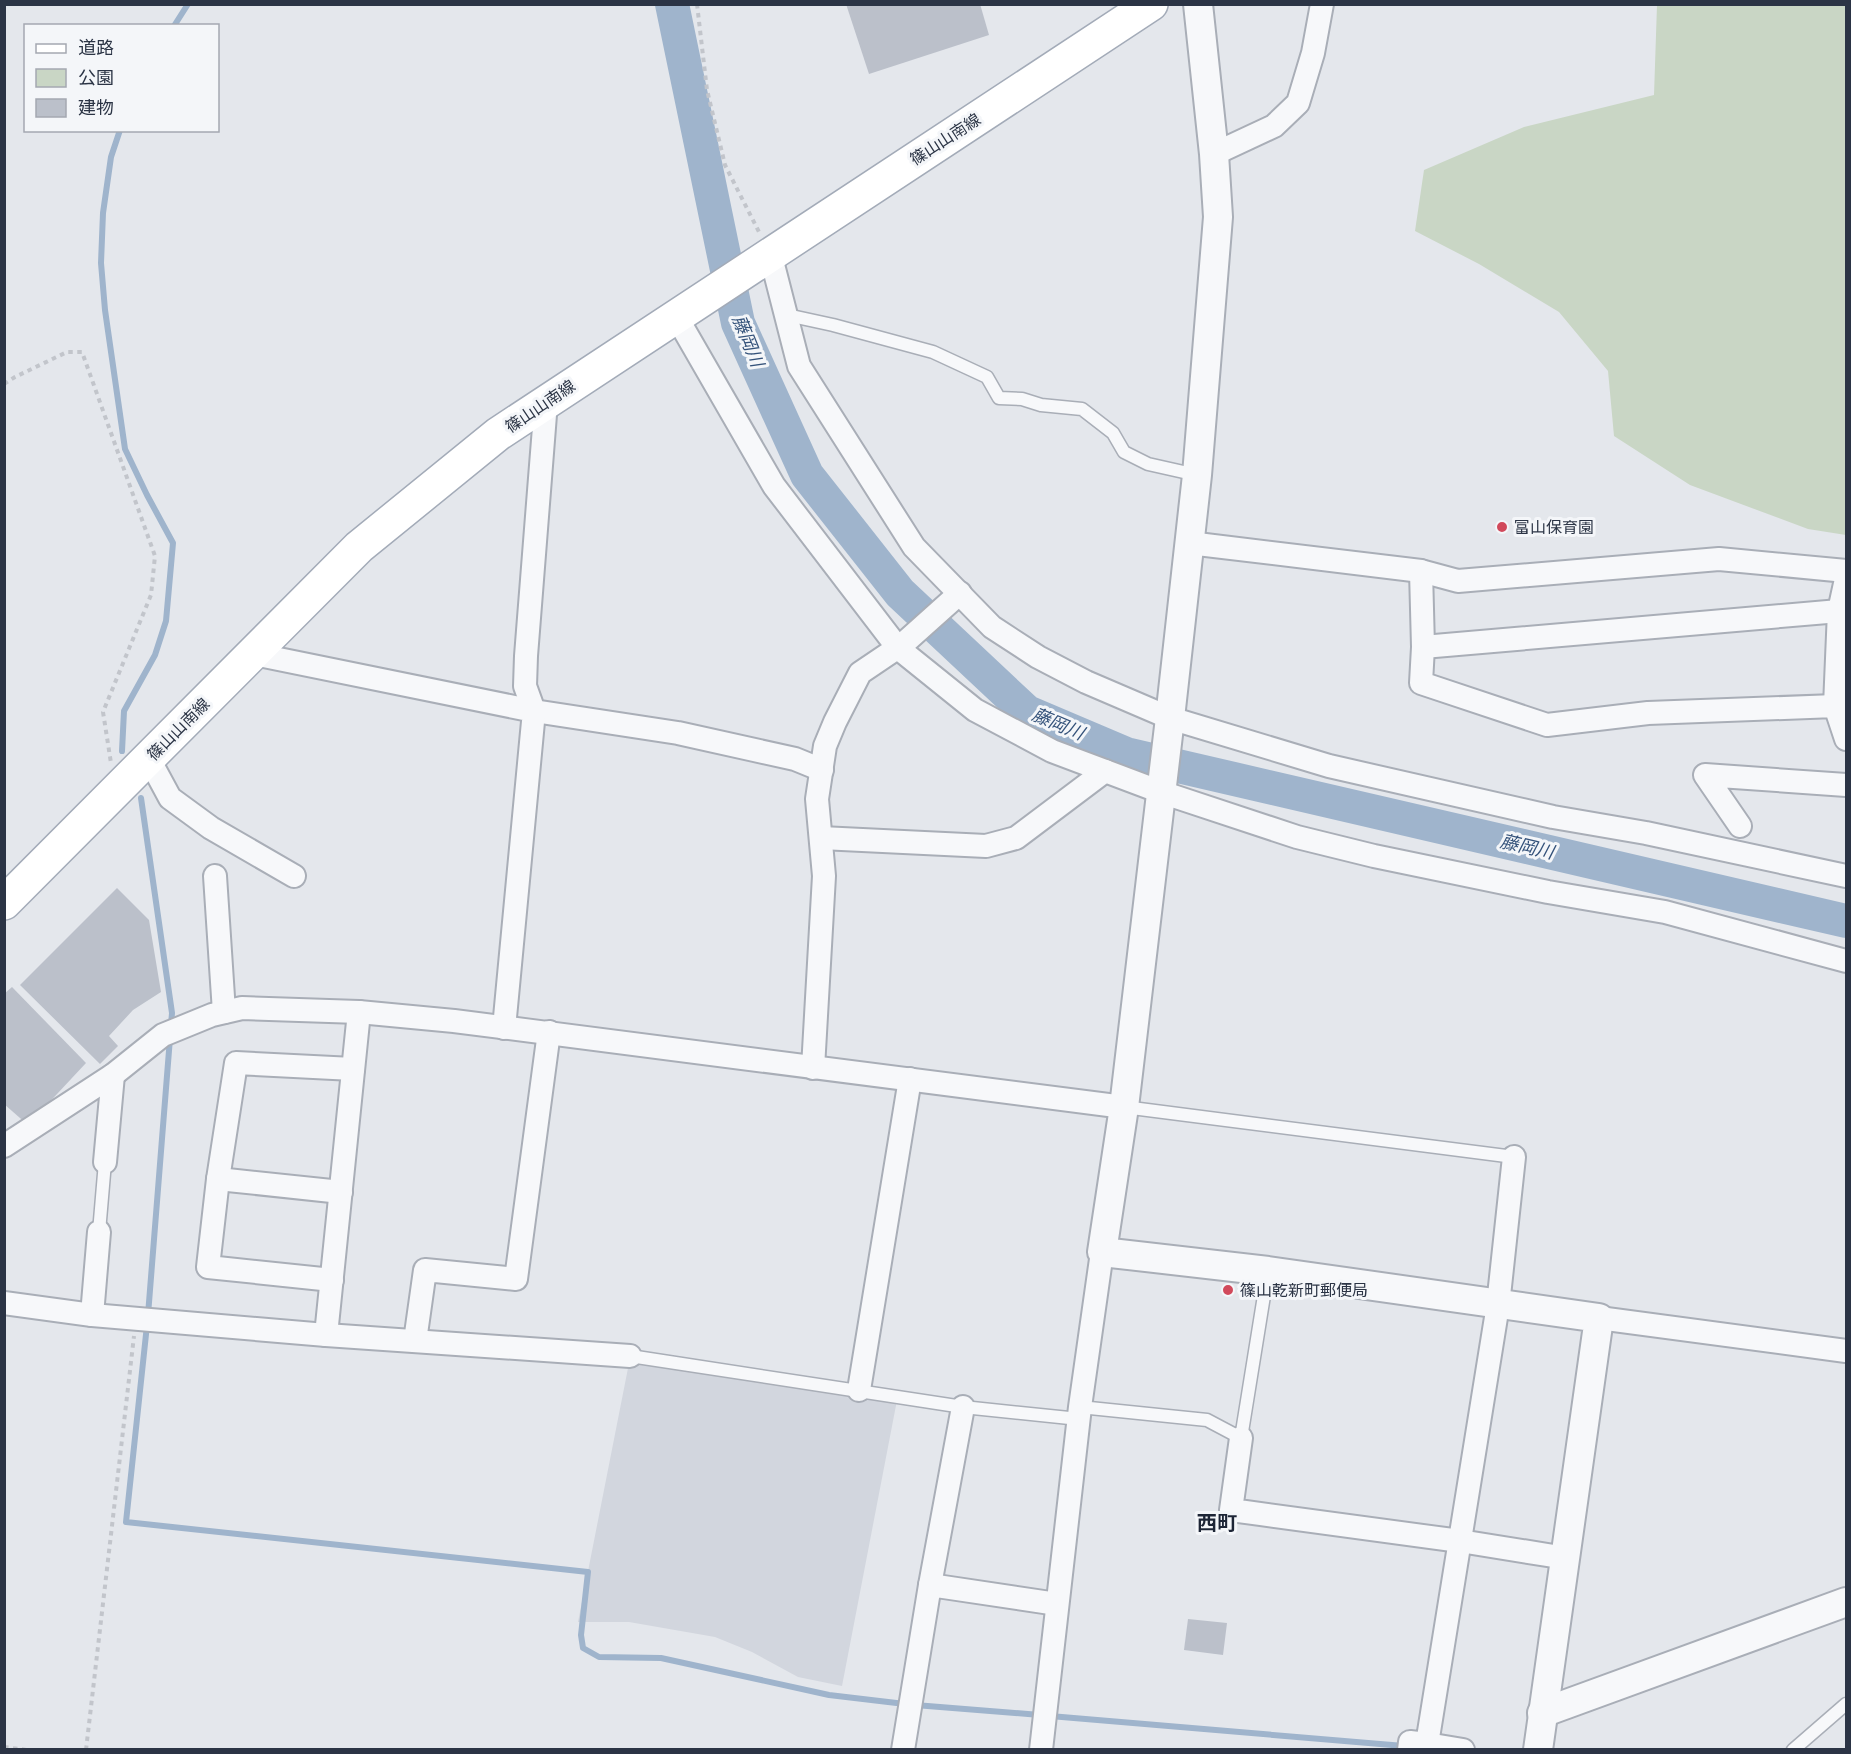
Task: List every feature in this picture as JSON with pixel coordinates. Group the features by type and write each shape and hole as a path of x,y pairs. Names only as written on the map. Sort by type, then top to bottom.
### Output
{"main road":[{"name":"篠山山南線","path":"4,903 359,547 498,434 1151,4"}],"street":[{"path":"1041,1749 1080,1413 1125,1107 1197,476 1218,217 1214,154 1198,4"},
{"path":"1214,154 1274,126 1298,103 1313,53 1322,4"},
{"path":"764,257 787,315 799,366 914,547 956,596 992,627 1038,657 1170,724 1329,766 1553,817 1646,833 1846,876"},
{"path":"684,310 774,486 900,646 975,710 1052,751 1297,837 1374,856 1665,912 1846,961"},
{"path":"504,1028 534,711 525,686 526,656 546,402"},
{"path":"1189,543 1421,571 1458,581 1719,559 1846,571"},
{"path":"1421,571 1422,683 1547,726 1648,713 1835,706"},
{"path":"1846,579 1839,611 1835,706 1846,739"},
{"path":"813,1068 824,876 818,799 825,746 861,673 900,646 956,596"},
{"path":"1423,647 1839,611"},
{"path":"254,654 534,711 678,733 795,759 822,770"},
{"path":"149,759 170,798 211,828 294,876"},
{"path":"821,838 986,846 1016,838 1105,771"},
{"path":"1740,826 1705,775 1846,785"},
{"path":"215,876 224,1012"},
{"path":"4,1146 112,1075 173,1030 242,1008 359,1012 453,1020 1125,1107"},
{"path":"326,1335 359,1012"},
{"path":"415,1341 425,1270 516,1280 549,1032"},
{"path":"332,1280 208,1267 218,1179 236,1063 353,1069"},
{"path":"105,1162 112,1075"},
{"path":"859,1390 910,1079"},
{"path":"1463,1749 1418,1747 1460,1541 1498,1305 1514,1157"},
{"path":"218,1179 341,1192"},
{"path":"92,1316 99,1232"},
{"path":"1102,1252 1268,1271 1846,1352"},
{"path":"4,1304 92,1316 630,1356"},
{"path":"1538,1749 1599,1318"},
{"path":"903,1749 963,1407"},
{"path":"1241,1438 1231,1510 1566,1558"},
{"path":"930,1585 1057,1604"},
{"path":"1542,1713 1846,1602"}],"lane":[{"path":"787,315 933,352 987,377 999,398 1022,399 1041,405 1082,409 1113,433 1125,452 1148,464 1197,476"},
{"path":"1125,1107 1514,1157"},
{"path":"99,1232 105,1162"},
{"path":"630,1356 963,1407 1207,1420 1241,1438 1268,1271"},
{"path":"1793,1749 1846,1704"}],"path":[{"path":"697,4 707,90 725,165 764,257"},
{"path":"4,384 67,352 82,352 155,556 151,595 103,712 115,793"},
{"path":"86,1749 147,1319"},
{"path":"4,1747 27,1749"}],"shaded area":[{"path":"630,1358 898,1395 842,1686 798,1677 752,1652 715,1637 629,1622 578,1622"}],"green space":[{"path":"1657,5 1846,5 1846,535 1808,529 1690,485 1614,436 1608,371 1559,312 1479,264 1415,231 1424,170 1524,127 1654,95"}],"building":[{"path":"846,4 980,4 989,35 869,74"},
{"path":"117,888 149,920 161,992 133,1010 109,1036 118,1046 100,1064 20,985"},
{"path":"12,987 86,1063 28,1125 4,1104 4,994"},
{"path":"1188,1619 1227,1623 1223,1655 1184,1650"}],"waterway":[{"path":"175,24 188,4"},
{"name":"藤岡川","path":"672,4 738,323 807,475 900,593 1027,712 1126,754 1846,921"},
{"path":"119,132 111,157 103,213 101,263 105,310 125,449 173,543 166,621 155,655 124,711 122,751"},
{"path":"141,798 172,1013 171,1025"},
{"path":"148,1315 170,1038"},
{"path":"147,1325 126,1522 588,1572 581,1635 583,1648 599,1657 661,1658 829,1695 905,1704"},
{"path":"915,1705 1040,1715"},
{"path":"1050,1716 1404,1746"}],"place":[{"name":"富山保育園","path":"1502,527"},
{"name":"篠山乾新町郵便局","path":"1228,1290"}],"district":[{"name":"西町","path":"1217,1523"}]}
